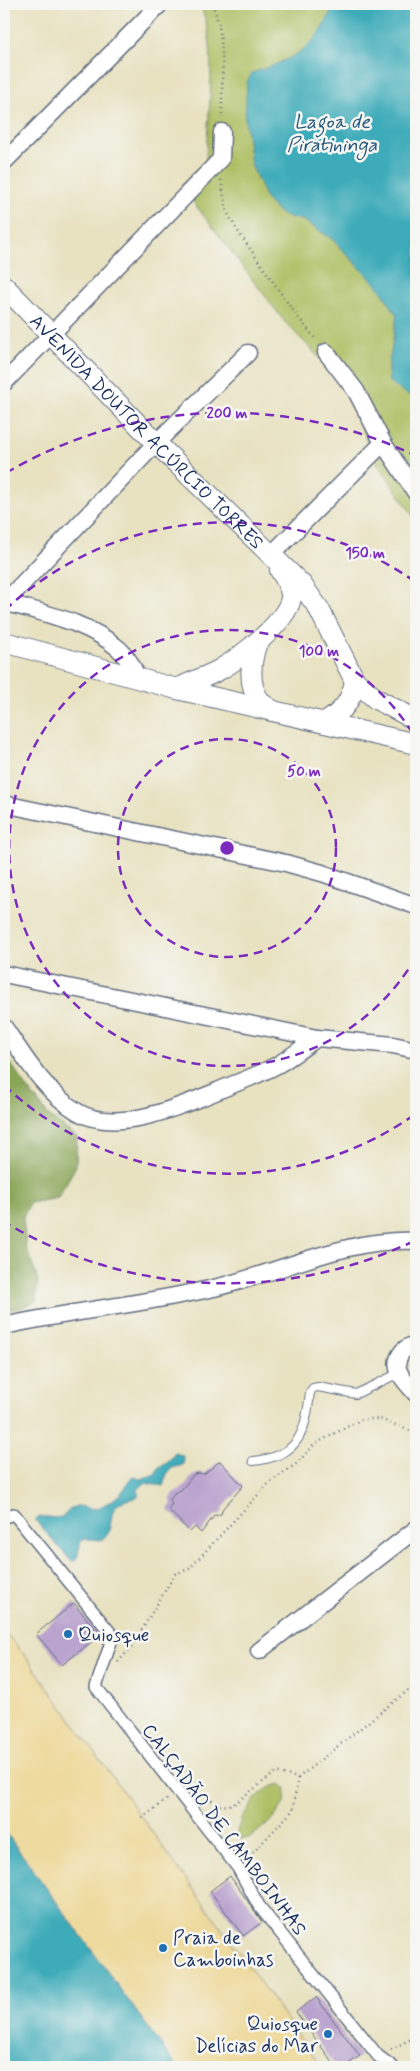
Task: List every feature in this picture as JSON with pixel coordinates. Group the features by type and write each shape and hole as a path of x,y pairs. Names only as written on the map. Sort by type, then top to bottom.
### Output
{"street":[{"path":"4,162 160,4"},
{"path":"4,383 221,159 222,132"},
{"name":"AVENIDA DOUTOR ACÚRCIO TORRES","path":"4,286 156,443 302,585 319,609 354,681 376,699 416,720"},
{"path":"326,352 356,391 383,443 416,493"},
{"path":"138,678 120,649 103,637 67,621 4,602 156,443 248,353"},
{"path":"271,555 383,443"},
{"name":"AVENIDA DOUTOR ACÚRCIO TORRES","path":"177,689 228,665 257,642 288,608 291,594 286,580 271,555"},
{"path":"278,620 296,614 310,615 323,623 330,632"},
{"path":"4,642 177,689 416,744"},
{"path":"257,642 252,659 253,683 260,702 273,711"},
{"path":"325,723 339,714 347,705 352,694 354,681"},
{"path":"4,804 286,863 322,873 416,906"},
{"path":"4,974 317,1038 393,1045 416,1050"},
{"path":"4,1027 33,1070 52,1093 79,1113 96,1119 116,1121 153,1114 203,1097 278,1064 317,1038"},
{"path":"4,1326 214,1288 352,1246 397,1240 416,1241"},
{"path":"416,1344 410,1345 401,1352 396,1362 399,1374 416,1394"},
{"name":"CALÇADÃO DE CAMBOINHAS","path":"4,1517 14,1514 113,1636 96,1687 238,1868 258,1906 378,2056 393,2067"},
{"path":"259,1651 416,1529"}],"lane":[{"path":"253,1461 266,1460 285,1453 296,1442 304,1430 307,1421 310,1392 313,1388 318,1386 356,1394 399,1374"}],"path":[{"path":"212,4 218,18 220,40 222,132"},
{"path":"221,159 221,188 227,212 237,230 294,312 326,352"},
{"path":"114,1668 131,1648 175,1574 188,1569 269,1483 296,1464 315,1444 362,1419 380,1419 416,1433"},
{"path":"238,1868 293,1810 298,1778 416,1684"},
{"path":"142,1818 178,1791 196,1790 221,1806 234,1804 276,1772 298,1778"},
{"path":"378,2056 415,2039 411,2019 416,2011"}],"green space":[{"path":"199,4 334,4 320,32 303,50 281,62 252,73 245,117 251,164 267,201 282,215 305,221 332,239 379,287 397,315 388,371 390,382 416,400 416,520 372,455 352,402 329,368 284,321 181,186 206,160 211,58 205,20"},
{"path":"4,1053 50,1117 77,1137 76,1166 58,1198 30,1203 23,1217 26,1247 38,1280 36,1301 20,1308 12,1309 4,1308"},
{"path":"281,1784 286,1788 285,1802 274,1818 250,1838 241,1839 236,1835 247,1810 258,1796 265,1790"}],"sand":[{"name":"Praia de Camboinhas","path":"4,1631 27,1658 321,2067 177,2067 4,1830"}],"water":[{"name":"Lagoa de Piratininga","path":"334,4 416,4 416,400 389,382 388,371 397,315 379,287 332,239 305,221 282,215 267,201 251,164 245,117 247,82 252,73 281,62 303,50 312,42 320,32"},
{"path":"175,1453 182,1455 183,1465 172,1468 167,1474 163,1486 145,1483 138,1490 138,1497 124,1501 117,1506 114,1509 109,1529 103,1540 86,1539 81,1541 77,1558 72,1562 35,1520 41,1517 61,1517 77,1506 93,1509 113,1500 133,1477 141,1479 155,1474 159,1467 167,1463"},
{"path":"4,1830 177,2067 4,2067"}],"building":[{"path":"220,1461 243,1486 223,1508 221,1514 214,1516 201,1533 195,1527 190,1532 168,1509 172,1504 170,1500 174,1493 181,1490 194,1474 204,1474"},
{"name":"Quiosque","path":"74,1603 100,1635 62,1665 36,1634"},
{"path":"230,1876 262,1922 243,1936 210,1891"},
{"name":"Quiosque Delícias do Mar","path":"316,1997 360,2056 344,2067 336,2067 296,2012"}],"place":[{"name":"Quiosque","path":"68,1634"},
{"name":"Praia de Camboinhas","path":"163,1948"},
{"name":"Quiosque Delícias do Mar","path":"328,2034"}]}
